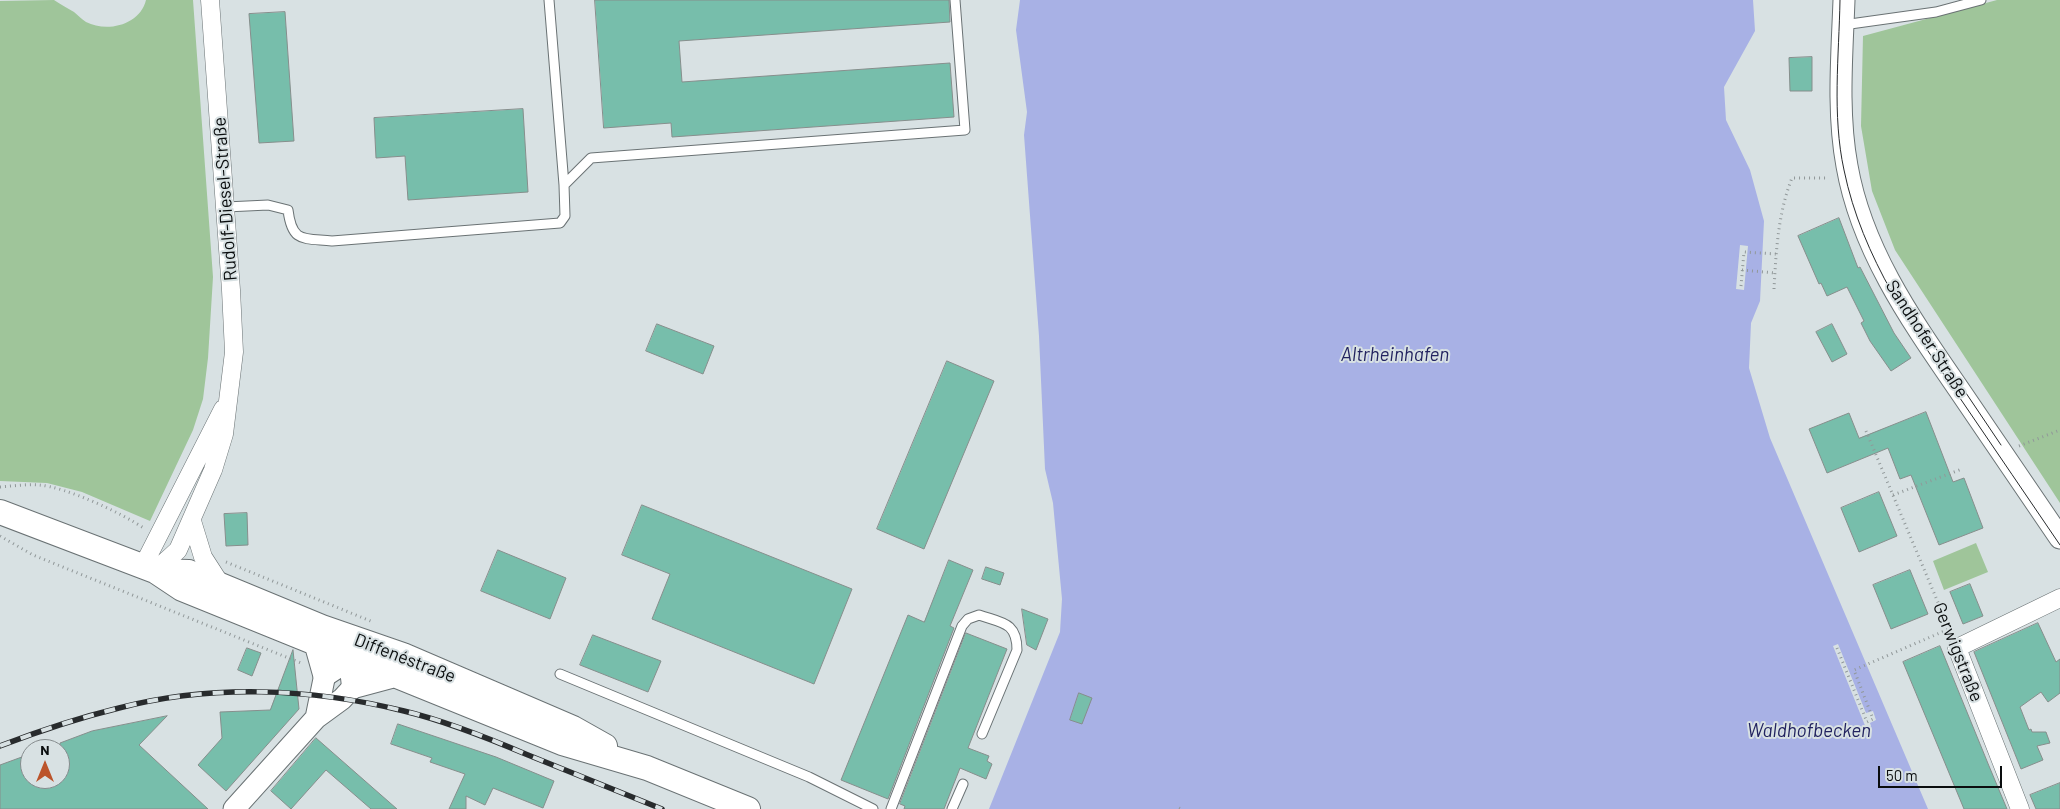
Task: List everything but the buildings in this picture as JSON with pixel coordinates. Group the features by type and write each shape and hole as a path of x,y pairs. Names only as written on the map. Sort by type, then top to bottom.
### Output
{"main road":[{"name":"Diffenéstraße","path":"0,512 149,568 182,588 316,642 349,646"},
{"name":"Diffenéstraße","path":"149,568 189,572 349,646 395,674 562,743 647,768 748,809"},
{"name":"Diffenéstraße","path":"374,634 403,655 573,728 647,768"},
{"path":"325,674 349,646 374,634"},
{"path":"316,642 325,674"},
{"path":"349,646 354,686 395,674"}],"street":[{"name":"Rudolf-Diesel-Straße","path":"149,568 178,550 213,470 224,434 234,352 226,207 210,0"},
{"name":"Sandhofer Straße","path":"1844,0 1841,121 1847,168 1858,209 1883,268 1906,312 2060,538"},
{"name":"Rudolf-Diesel-Straße","path":"149,568 157,537 228,398"},
{"path":"192,521 203,557 221,586"},
{"path":"1957,648 2060,598"},
{"name":"Gerwigstraße","path":"1957,648 2020,809"},
{"path":"316,718 325,674"},
{"path":"234,809 316,718 342,699 354,686"}],"lane":[{"path":"226,207 268,205 288,210 290,228 300,238 332,241 560,223 565,216 564,185 549,0"},
{"path":"564,185 591,158 965,130 955,0"},
{"path":"1843,25 1936,12 1981,0"},
{"path":"891,809 962,626 968,620 980,614 1010,627 1017,636 1017,650 982,734"},
{"path":"560,674 809,777 873,809"},
{"path":"952,809 963,784"}],"path":[{"path":"1774,289 1776,254 1783,211 1792,178 1827,178"},
{"path":"1740,286 1744,270 1744,252 1776,254"},
{"path":"1744,270 1775,273"},
{"path":"2002,453 2060,430"},
{"name":"Gerwigstraße","path":"1866,431 1957,648"},
{"path":"1893,495 1962,469"},
{"path":"0,487 40,485 71,494 132,520 157,537"},
{"path":"0,536 33,555 325,674"},
{"path":"223,561 374,634"},
{"path":"1837,648 1867,722 1873,719 1854,670 1949,629"}],"green space":[{"path":"54,0 86,22 103,27 130,21 143,9 146,0 193,0 213,277 208,358 203,399 193,430 150,521 82,492 47,483 0,481 0,1"},
{"path":"1997,0 2060,0 2060,503 1895,250 1872,191 1861,126 1863,36"},
{"path":"1976,543 1988,572 1944,590 1933,561"}],"water":[{"name":"Altrheinhafen","path":"1020,0 1753,0 1755,31 1724,87 1726,120 1750,170 1764,221 1760,301 1751,323 1749,368 1770,438 1928,809 989,809 1060,632 1062,599 1053,503 1045,469 1039,336 1024,135 1027,112 1016,30"}],"pier":[{"path":"1740,245 1748,246 1744,290 1736,289"},
{"path":"1838,644 1866,713 1873,711 1876,720 1870,723 1871,726 1866,728 1833,646"}],"tram line":[{"path":"1840,0 1837,85 1840,149 1852,202 1863,233 1892,293 1909,321 2060,545"},
{"path":"1906,304 2001,445"}],"railway":[{"path":"0,746 74,720 154,700 225,692 261,692 333,697 404,711 451,725 662,809"}],"water label":[{"name":"Waldhofbecken","path":"1809,731"}]}
